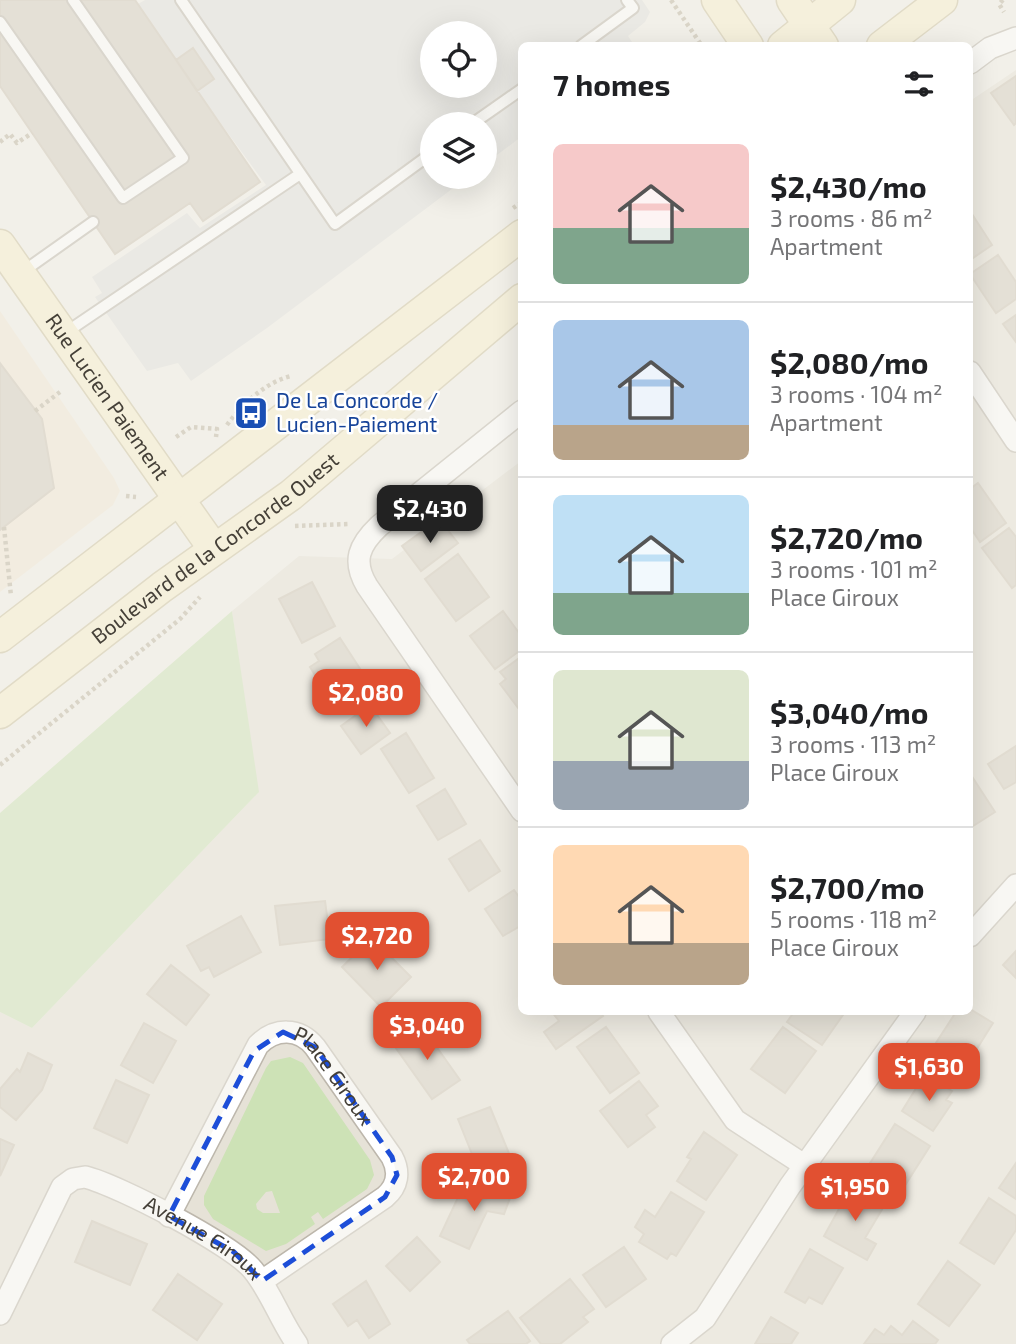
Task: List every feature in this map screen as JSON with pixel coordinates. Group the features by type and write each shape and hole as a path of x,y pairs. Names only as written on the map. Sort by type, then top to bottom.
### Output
{"street":[{"path":"717,0 745,42"},
{"path":"792,0 816,35"},
{"path":"795,42 816,35 840,0"},
{"path":"887,42 942,0"},
{"path":"973,61 990,48 1016,38"},
{"path":"0,637 518,239"},
{"name":"Rue Lucien Paiement","path":"0,244 215,549"},
{"name":"Boulevard de la Concorde Ouest","path":"0,713 317,474 439,366 518,302"},
{"path":"973,376 1016,441"},
{"path":"518,414 379,526 360,548 358,561 367,586 518,805"},
{"path":"973,927 1016,885"},
{"path":"661,1015 735,1120 804,1166"},
{"path":"672,1344 705,1318 804,1166 913,1015"},
{"name":"Place Giroux","path":"169,1216 258,1045 276,1033 290,1032 304,1037 315,1047 392,1157 397,1175 393,1188 384,1197 262,1281"},
{"name":"Avenue Giroux","path":"0,1314 58,1194 73,1179 90,1178 169,1216 234,1252 262,1281 297,1344"}],"lane":[{"path":"0,22 123,198 183,158 73,0"},
{"path":"181,0 335,224 420,162"},
{"path":"586,42 633,8 627,0"},
{"path":"489,112 518,92"},
{"path":"63,335 300,174"},
{"path":"20,273 93,222"}],"path":[{"path":"671,0 699,42"},
{"path":"1003,0 999,4 1004,12"},
{"path":"0,142 10,134 17,143 32,133"},
{"path":"35,411 60,392"},
{"path":"176,437 191,427 217,429"},
{"name":"Rue Lucien Paiement","path":"126,496 139,497"},
{"path":"306,526 348,524"},
{"path":"4,527 11,597"},
{"name":"Boulevard de la Concorde Ouest","path":"0,765 180,619 191,606"}],"highlighted area":[{"path":"283,1032 315,1047 392,1157 397,1175 385,1197 262,1281 234,1252 169,1216 254,1051"}],"shaded area":[{"path":"145,0 642,0 650,12 645,22 628,36 632,42 518,42 518,139 497,155 497,112 420,112 420,189 452,189 267,328 191,381 178,363 147,371 95,297 102,293 92,277 187,213 200,228 266,185 197,91 214,78 193,48 176,60 138,4"},
{"path":"1016,70 1016,1344 0,1344 0,1012 32,1028 258,793 232,611 299,556 392,559 518,463 518,1015 973,1015 973,99"},
{"path":"0,311 114,478 120,491 113,505 0,592"}],"green space":[{"path":"232,611 259,792 32,1028 0,1012 0,813"},
{"path":"290,1057 303,1063 370,1160 374,1175 367,1189 323,1219 318,1212 311,1217 315,1224 286,1244 266,1251 213,1219 204,1205 204,1196 271,1061","holes":["272,1191 280,1213 263,1213 257,1209 256,1204 266,1192"]}],"building":[{"path":"0,0 135,0 260,182 203,221 190,203 115,254 0,86"},
{"path":"193,48 214,79 197,91 176,60"},
{"path":"1016,76 1016,123 1014,125 991,93"},
{"path":"973,216 992,245 973,258"},
{"path":"998,255 1016,282 1016,299 996,313 973,278 973,272"},
{"path":"1016,315 1016,342 1003,324"},
{"path":"0,363 42,419 54,488 0,530"},
{"path":"978,483 1006,523 980,542 973,532 973,487"},
{"path":"439,519 458,543 421,571 402,546"},
{"path":"1009,528 1016,537 1016,585 1012,588 982,548"},
{"path":"458,554 489,597 456,621 425,579"},
{"path":"312,582 335,626 302,643 279,599"},
{"path":"503,611 518,632 518,652 495,669 470,636"},
{"path":"340,638 368,681 343,697 335,685 325,691 310,667 319,661 315,654"},
{"path":"518,659 518,708 500,684 506,679 500,672"},
{"path":"370,705 390,733 361,754 341,726"},
{"path":"406,733 434,778 409,793 381,749"},
{"path":"1016,746 1016,782 1004,789 988,764"},
{"path":"973,778 995,812 973,826"},
{"path":"445,789 466,824 438,840 417,806"},
{"path":"480,840 500,871 469,891 449,859"},
{"path":"514,890 518,896 518,927 503,936 485,909"},
{"path":"325,901 330,939 280,945 275,906"},
{"path":"241,916 261,952 214,977 209,967 201,971 187,946"},
{"path":"372,938 411,977 381,1007 342,967"},
{"path":"1016,951 1016,978 1003,965"},
{"path":"171,965 209,995 186,1025 147,994"},
{"path":"973,1011 993,1023 966,1066 934,1046 954,1015 973,1015"},
{"path":"554,1015 603,1016 556,1049 544,1032 559,1021"},
{"path":"792,1015 843,1015 822,1045 787,1022"},
{"path":"144,1023 176,1041 153,1083 121,1065"},
{"path":"421,1025 460,1080 432,1099 393,1044"},
{"path":"606,1027 639,1073 610,1093 577,1047"},
{"path":"783,1027 816,1051 785,1093 751,1069"},
{"path":"28,1053 52,1065 42,1090 16,1120 0,1107 0,1089 17,1069 20,1072"},
{"path":"925,1074 952,1091 946,1100 952,1103 933,1131 902,1111"},
{"path":"116,1080 149,1095 127,1143 94,1128"},
{"path":"639,1081 658,1106 646,1115 655,1127 628,1147 600,1111"},
{"path":"490,1107 510,1156 478,1169 458,1119"},
{"path":"895,1124 930,1146 902,1190 867,1168"},
{"path":"704,1132 737,1155 706,1200 677,1181 691,1159 687,1157"},
{"path":"0,1139 14,1145 0,1176"},
{"path":"1016,1163 1016,1199 999,1188"},
{"path":"479,1183 513,1190 504,1214 487,1211 469,1249 440,1236 461,1191 473,1196"},
{"path":"851,1187 884,1206 865,1238 876,1244 867,1260 824,1236"},
{"path":"671,1192 704,1212 676,1256 671,1253 667,1259 639,1242 644,1234 635,1227 645,1210 655,1217"},
{"path":"989,1198 1016,1216 1016,1230 994,1264 960,1243"},
{"path":"92,1221 147,1244 130,1285 75,1262"},
{"path":"417,1237 440,1262 410,1291 386,1266"},
{"path":"624,1247 646,1279 606,1307 583,1275"},
{"path":"810,1249 843,1268 822,1304 809,1297 805,1303 785,1292"},
{"path":"948,1261 980,1285 949,1326 918,1304"},
{"path":"178,1274 222,1304 197,1340 153,1310"},
{"path":"570,1279 594,1309 583,1317 588,1322 560,1344 541,1344 520,1318"},
{"path":"366,1281 390,1324 369,1338 357,1320 348,1326 333,1304"},
{"path":"508,1311 530,1341 526,1344 470,1344 467,1340"},
{"path":"771,1317 798,1333 791,1344 755,1344"},
{"path":"913,1321 938,1340 935,1344 864,1344 875,1329 884,1335 891,1326 902,1335"}],"place":[{"name":"De La Concorde / Lucien-Paiement","path":"251,413"}]}
